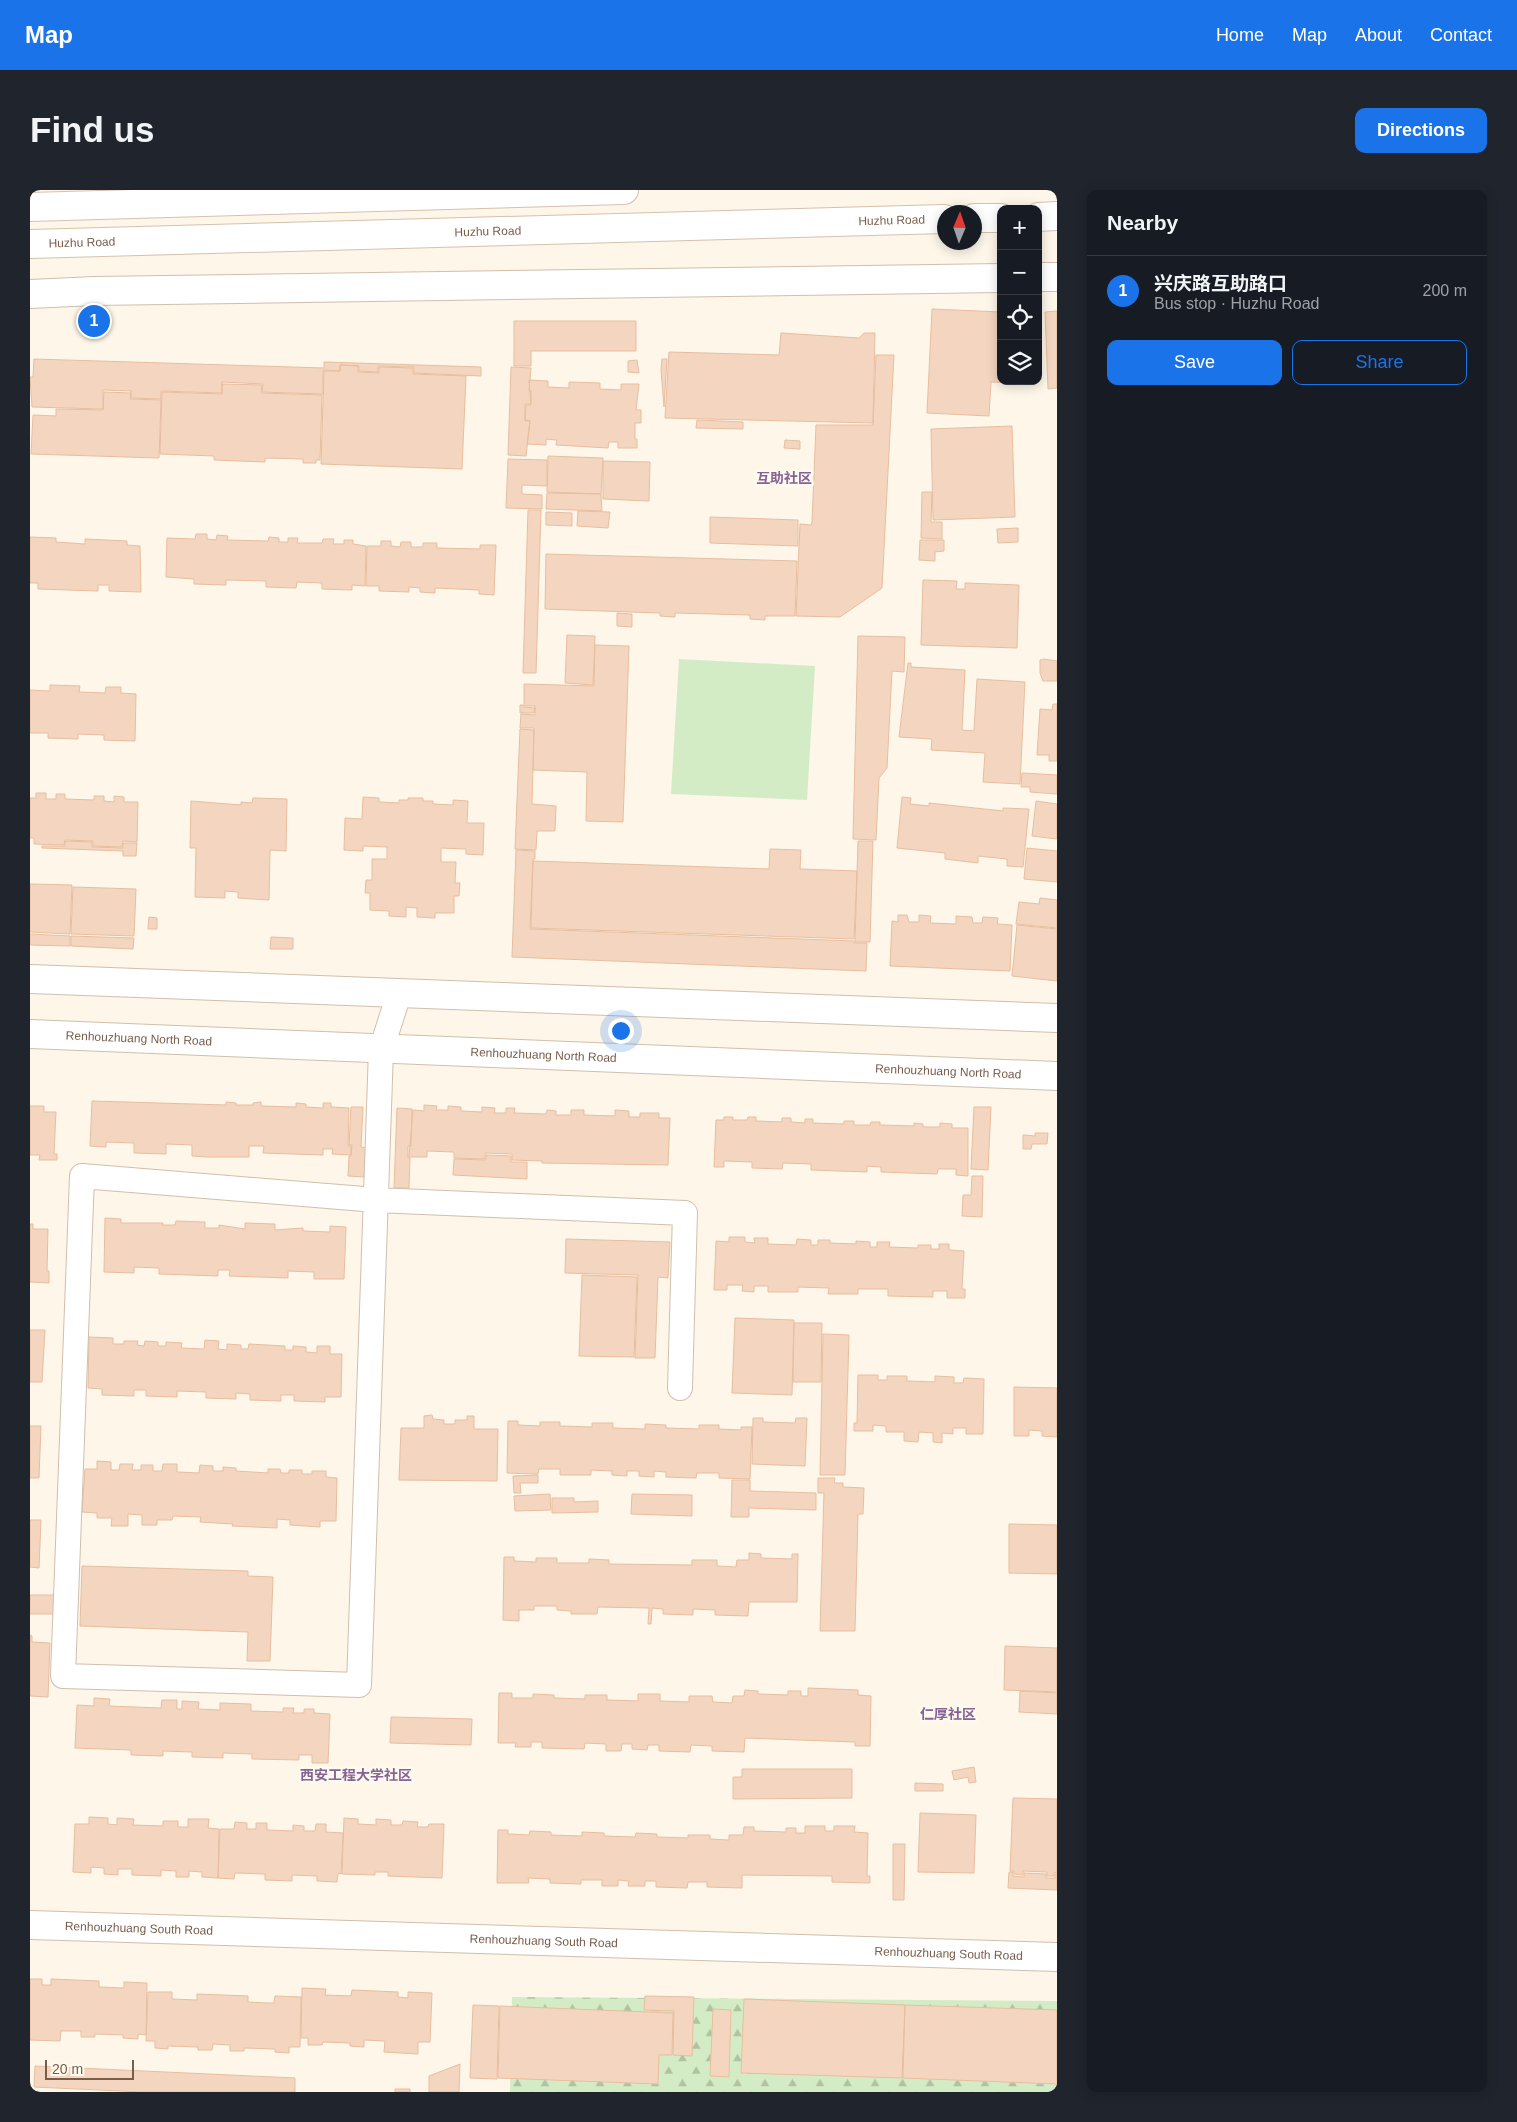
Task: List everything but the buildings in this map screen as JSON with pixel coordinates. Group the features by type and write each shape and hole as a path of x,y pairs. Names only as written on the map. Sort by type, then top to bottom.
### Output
{"street":[{"path":"30,207 624,190"},
{"path":"1042,217 1057,216"},
{"path":"982,218 997,218"},
{"name":"Huzhu Road","path":"30,244 937,219"},
{"path":"1042,277 1057,277"},
{"path":"30,294 104,290 997,278"},
{"path":"30,979 1057,1018"},
{"path":"399,994 381,1050 376,1200 359,1685 63,1676 82,1176 376,1200 685,1213 680,1388"},
{"name":"Renhouzhuang North Road","path":"30,1034 381,1050 1057,1076"},
{"name":"Renhouzhuang South Road","path":"30,1925 1057,1957"}],"green space":[{"path":"679,659 815,666 807,800 671,794"},
{"path":"512,1997 1057,2001 1057,2092 510,2092"}],"place":[{"name":"兴庆路互助路口","path":"94,321"}],"district":[{"name":"互助社区","path":"784,478"},
{"name":"仁厚社区","path":"948,1714"},
{"name":"西安工程大学社区","path":"356,1775"}]}
